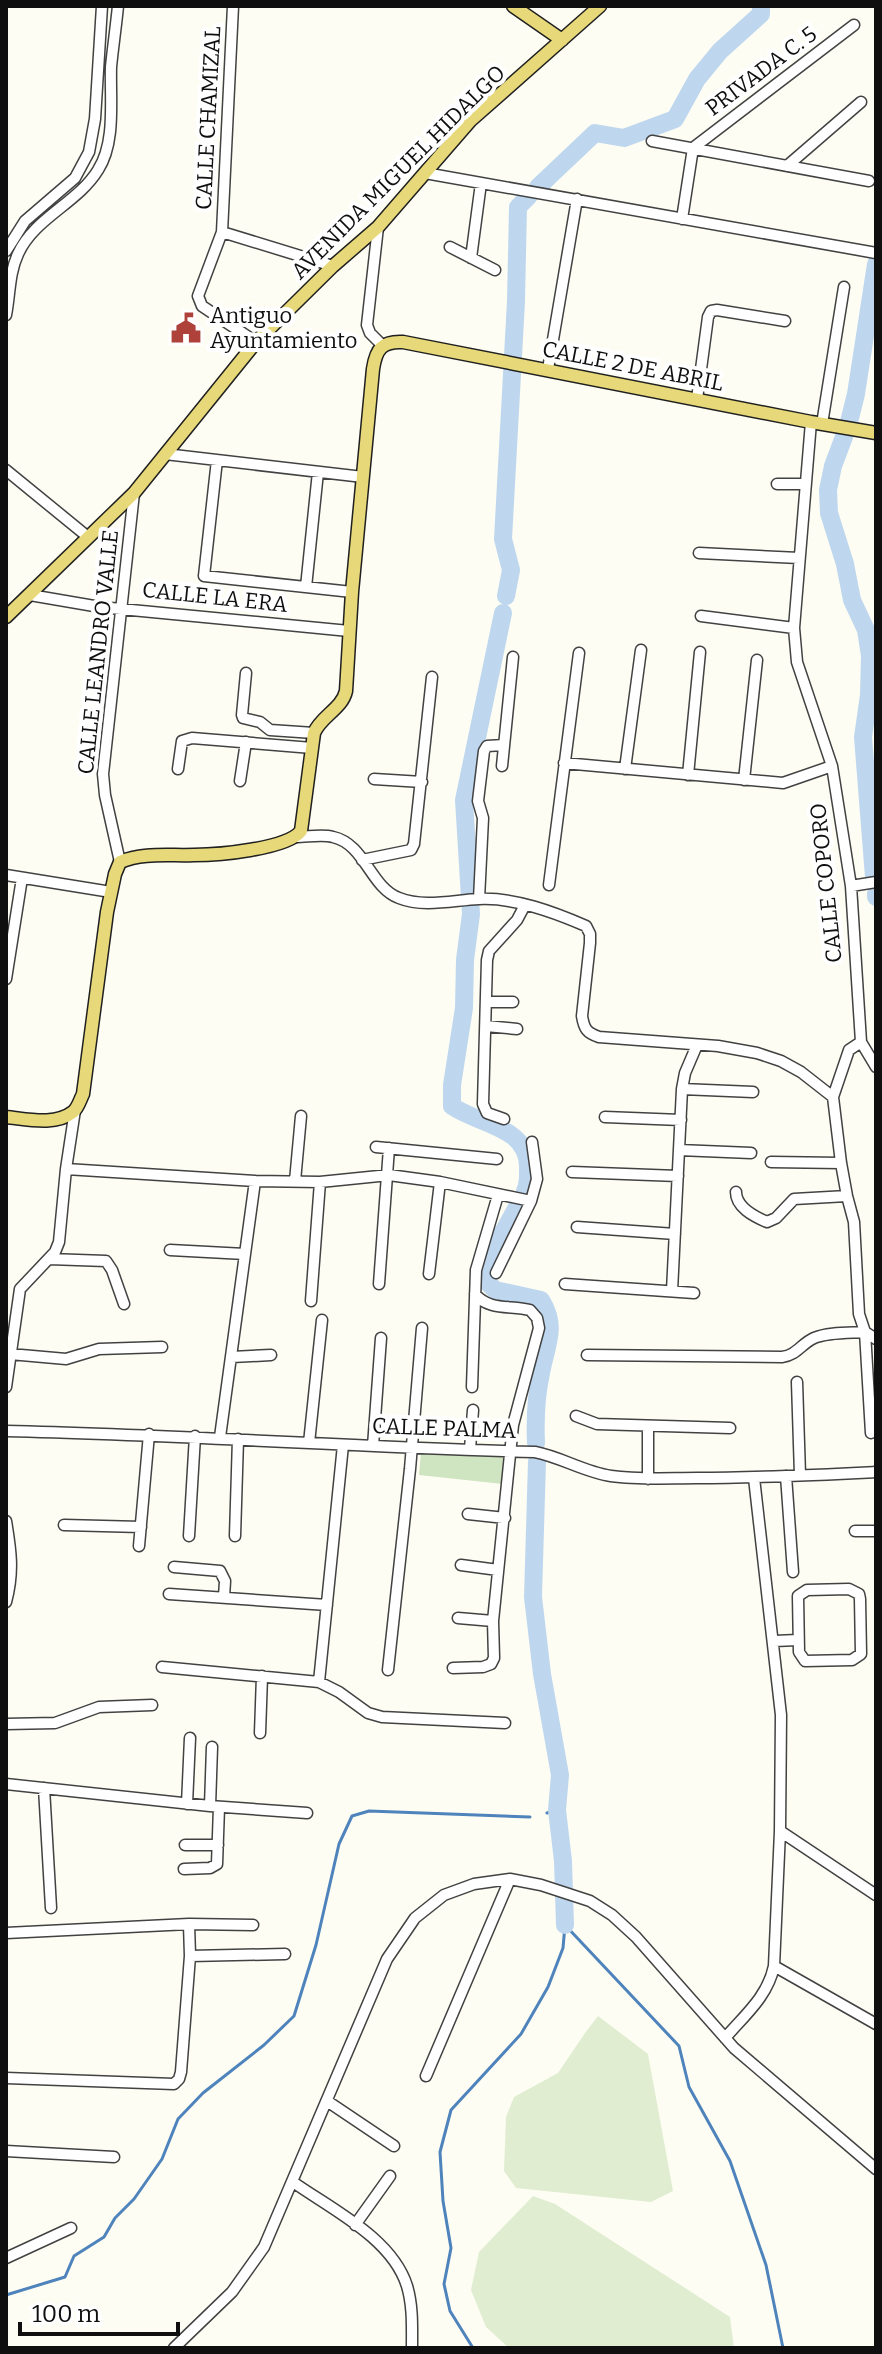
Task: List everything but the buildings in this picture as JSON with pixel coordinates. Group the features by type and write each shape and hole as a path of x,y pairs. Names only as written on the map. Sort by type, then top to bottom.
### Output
{"main road":[{"path":"513,6 562,40"},
{"name":"AVENIDA MIGUEL HIDALGO","path":"6,617 134,493 256,342 333,266 378,227 470,121 600,6"},
{"path":"547,30 548,53"},
{"name":"CALLE 2 DE ABRIL","path":"382,345 391,341 403,342 876,433"},
{"path":"6,1117 60,1118 75,1110 83,1094 111,892 120,862 146,856 200,855 278,845 296,837 301,831 314,733 322,719 344,698 373,369 382,345"}],"street":[{"path":"6,251 25,221 75,178 89,152 95,119 102,6"},
{"path":"6,315 12,272 23,245 90,181 105,155 118,6"},
{"name":"CALLE CHAMIZAL","path":"233,6 222,232 198,296 202,306 256,342"},
{"name":"PRIVADA C. 5","path":"693,148 854,25"},
{"path":"787,166 861,102"},
{"path":"652,141 869,181"},
{"path":"682,219 693,148"},
{"path":"425,173 876,253"},
{"path":"471,258 481,183"},
{"path":"548,369 577,199"},
{"path":"378,227 367,325 382,345"},
{"path":"222,232 333,266"},
{"path":"450,247 495,270"},
{"name":"CALLE COPORO","path":"844,287 805,484 794,628 797,662 832,766 851,886 861,1042"},
{"path":"697,399 711,311 785,321"},
{"path":"165,454 363,477"},
{"path":"217,460 204,576 352,592"},
{"path":"6,470 88,537"},
{"path":"306,587 318,472"},
{"path":"777,484 805,484"},
{"name":"CALLE LEANDRO VALLE","path":"120,862 103,774 134,493"},
{"path":"699,553 799,558"},
{"name":"CALLE LA ERA","path":"30,595 100,607 349,631"},
{"path":"701,616 794,628"},
{"path":"625,769 641,650"},
{"path":"688,775 700,652"},
{"path":"549,885 579,653"},
{"path":"502,766 513,657"},
{"path":"744,780 757,660"},
{"path":"246,673 243,718 260,722 270,730 314,733"},
{"path":"362,860 411,850 414,844 432,677"},
{"path":"178,769 182,741 185,739 312,748"},
{"path":"240,781 246,742"},
{"path":"479,899 483,818 478,801 487,746 504,745"},
{"path":"564,763 789,782 832,766"},
{"path":"374,779 422,782"},
{"path":"296,837 333,837 348,844 382,888 398,898 415,902 479,899 525,905 586,926 590,934 582,1016 583,1027 589,1033 599,1037 718,1046 757,1053 801,1072 833,1097"},
{"path":"6,875 111,892"},
{"path":"6,979 22,878"},
{"path":"851,886 876,882"},
{"path":"504,1119 484,1109 487,960 489,951 517,920 525,905"},
{"path":"486,1002 513,1002"},
{"path":"486,1026 517,1029"},
{"path":"871,1433 865,1332 859,1314 856,1236 841,1163 833,1097 849,1050 861,1042 876,1067"},
{"path":"672,1291 682,1089 697,1045"},
{"path":"682,1089 753,1092"},
{"path":"6,1387 10,1332 20,1289 55,1252 59,1242 75,1110"},
{"path":"295,1181 301,1116"},
{"path":"605,1117 681,1120"},
{"path":"496,1273 531,1201 537,1179 532,1142"},
{"path":"376,1147 497,1159"},
{"path":"379,1284 389,1148"},
{"path":"679,1150 751,1153"},
{"path":"771,1162 841,1163"},
{"path":"66,1169 255,1181 320,1182 389,1175 531,1201"},
{"path":"572,1172 678,1176"},
{"path":"220,1437 255,1181"},
{"path":"311,1301 320,1182"},
{"path":"429,1274 440,1182"},
{"path":"736,1192 740,1206 767,1222 776,1218 794,1199 847,1196"},
{"path":"472,1387 476,1270 498,1195"},
{"path":"577,1227 675,1234"},
{"path":"170,1250 245,1254"},
{"path":"49,1259 106,1261 124,1304"},
{"path":"565,1284 694,1293"},
{"path":"453,1668 483,1667 491,1664 494,1658 493,1621 510,1451 516,1412 538,1341 539,1328 537,1318 530,1310 491,1306 475,1294"},
{"path":"309,1443 322,1320"},
{"path":"388,1670 422,1328"},
{"path":"587,1355 782,1357 795,1354 809,1340 820,1336 865,1332 876,1339"},
{"path":"373,1446 381,1338"},
{"path":"10,1354 66,1359 99,1349 162,1347"},
{"path":"232,1357 271,1355"},
{"path":"797,1382 800,1475"},
{"path":"470,1449 473,1410"},
{"path":"576,1416 597,1424 730,1428"},
{"path":"648,1426 648,1479"},
{"name":"CALLE PALMA","path":"6,1431 149,1434 510,1451 546,1454 611,1476 648,1479 876,1472"},
{"path":"139,1546 149,1434"},
{"path":"189,1536 195,1436"},
{"path":"235,1536 238,1439"},
{"path":"319,1682 343,1445"},
{"path":"786,1476 793,1572"},
{"path":"725,2038 764,1993 774,1966 781,1715 754,1478"},
{"path":"468,1514 505,1518"},
{"path":"6,1521 12,1581 6,1602"},
{"path":"64,1525 141,1527"},
{"path":"855,1531 876,1531"},
{"path":"461,1565 498,1570"},
{"path":"174,1567 220,1571 225,1581 224,1597"},
{"path":"849,1589 859,1594 862,1649 857,1659 805,1661 801,1657 798,1640 796,1602 802,1592 849,1589"},
{"path":"169,1594 327,1605"},
{"path":"458,1618 493,1621"},
{"path":"774,1641 798,1640"},
{"path":"162,1667 319,1682 375,1716 505,1723"},
{"path":"260,1733 262,1676"},
{"path":"6,1724 55,1723 88,1709 152,1705"},
{"path":"187,1804 190,1738"},
{"path":"184,1869 214,1867 218,1860 212,1747"},
{"path":"6,1784 214,1807 307,1813"},
{"path":"44,1788 51,1908"},
{"path":"780,1831 876,1895"},
{"path":"185,1845 218,1845"},
{"path":"426,2076 510,1879"},
{"path":"174,2348 213,2312 248,2272 264,2247 387,1959 415,1918 444,1895 474,1884 510,1879 583,1899 612,1915 636,1937 725,2038 876,2169"},
{"path":"6,2078 174,2084 181,2072 190,1956 189,1924"},
{"path":"6,1933 189,1924 253,1925"},
{"path":"190,1956 285,1954"},
{"path":"774,1966 876,2024"},
{"path":"327,2101 394,2146"},
{"path":"6,2151 114,2157"},
{"path":"355,2225 390,2176"},
{"path":"293,2182 373,2237 392,2258 406,2284 412,2310 412,2348"},
{"path":"6,2258 71,2228"}],"green space":[{"path":"421,1452 508,1455 503,1484 419,1475"},
{"path":"598,2016 648,2054 673,2191 651,2202 516,2188 504,2171 506,2117 514,2097 558,2073"},
{"path":"533,2196 555,2204 730,2317 734,2348 509,2348 486,2327 471,2290 479,2252"}],"waterway":[{"path":"538,187 595,133 624,138 675,119 697,79 720,51 761,14 761,6"},
{"path":"506,596 511,570 503,539 518,207 529,196"},
{"path":"849,422 876,264"},
{"path":"845,434 828,490 829,513 845,564 852,600 866,630 870,656 863,737 874,877"},
{"path":"503,613 464,800 471,914 452,1106 499,1128 519,1142 528,1166 525,1191"},
{"path":"517,1207 492,1252 485,1280 495,1290 541,1300 549,1319 549,1336 538,1390 536,1443"},
{"path":"537,1461 533,1597 542,1674 560,1775 557,1810 563,1861 565,1925"},
{"path":"547,1813 557,1810"},
{"path":"6,2295 65,2277 74,2256 104,2237 115,2218 134,2199 162,2159 178,2119 203,2093 264,2045 294,2016 316,1945 339,1844 352,1816 369,1811 530,1817"},
{"path":"565,1925 679,2046 689,2087 730,2161 766,2265 783,2348"},
{"path":"473,2348 450,2311 444,2284 451,2248 443,2201 440,2152 451,2110 521,2034 548,1987 563,1948 565,1925"}],"place":[{"name":"Antiguo Ayuntamiento","path":"186,328"}]}
